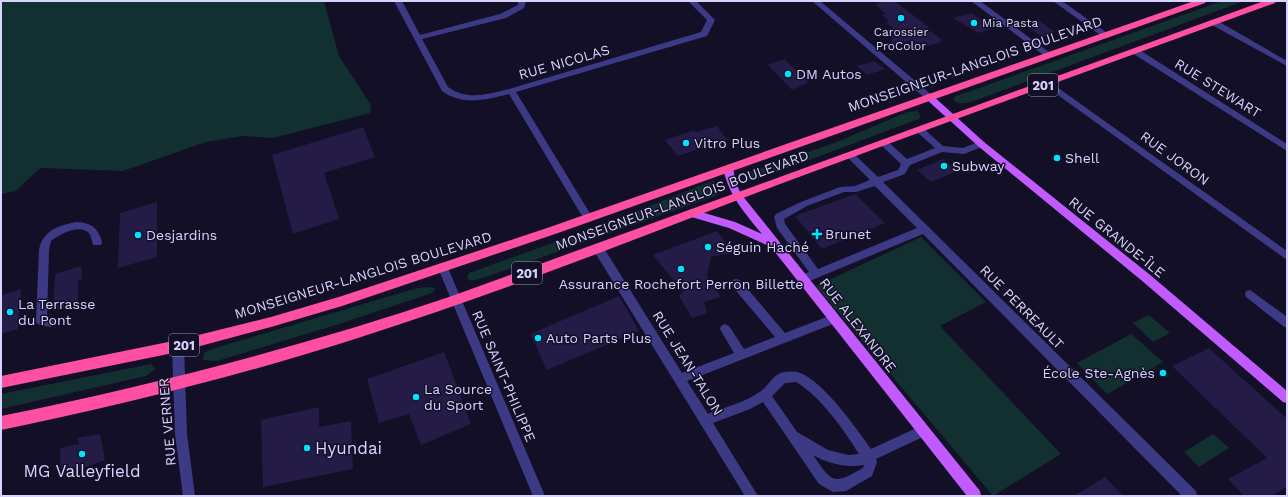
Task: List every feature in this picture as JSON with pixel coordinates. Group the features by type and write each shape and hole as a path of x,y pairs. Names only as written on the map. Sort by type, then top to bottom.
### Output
{"highway":[{"name":"MONSEIGNEUR-LANGLOIS BOULEVARD","path":"1,382 178,346 299,314 443,268 588,218 1202,1"},
{"name":"MONSEIGNEUR-LANGLOIS BOULEVARD","path":"1,423 178,383 326,342 455,299 598,248 1272,1"}],"main road":[{"name":"RUE GRANDE-ÎLE","path":"929,97 981,144 1145,277 1287,398"},
{"name":"RUE ALEXANDRE","path":"728,168 731,183 737,196 975,496"},
{"path":"692,213 732,225 774,244"}],"street":[{"path":"398,1 445,89 451,95 464,98 479,98 511,91"},
{"path":"417,38 503,16 521,6 522,1"},
{"name":"RUE NICOLAS","path":"588,218 511,91 704,34 711,20 692,1"},
{"path":"816,1 929,97"},
{"path":"975,1 1049,55"},
{"path":"1057,1 1106,35"},
{"path":"1213,22 1287,64"},
{"name":"RUE STEWART","path":"1135,51 1287,148"},
{"name":"RUE JORON","path":"1047,83 1287,256"},
{"path":"920,130 940,149"},
{"path":"884,143 906,163"},
{"path":"816,274 780,225 779,217 804,204 843,188 856,189 902,172 906,163 940,149 964,151 981,144"},
{"name":"RUE PERREAULT","path":"850,155 923,230 1190,496"},
{"path":"50,322 41,321 44,250 47,240 55,233 78,226 87,227 93,231 97,242"},
{"path":"803,279 923,230"},
{"name":"RUE JEAN-TALON","path":"598,248 752,496"},
{"name":"RUE SAINT-PHILIPPE","path":"443,268 539,496"},
{"path":"736,283 783,339"},
{"path":"1250,294 1287,323"},
{"path":"680,378 834,319"},
{"path":"725,329 741,355"},
{"name":"RUE VERNER","path":"178,346 178,383 181,434 190,496"},
{"path":"706,420 746,405 765,395 782,378 798,377 815,389 857,439 872,462 868,472 846,485 833,486 822,480 765,395"},
{"path":"793,436 825,455 848,461 863,459 923,431"}],"green space":[{"path":"1,1 324,1 339,56 371,105 370,113 273,138 243,136 206,142 123,171 40,168 16,191 1,194"},
{"path":"1222,1 1244,1 974,101 961,103 953,100 954,97"},
{"path":"918,111 921,118 769,175 747,181 744,178 745,174 837,142 907,112"},
{"path":"714,181 718,195 483,278 471,281 467,278 469,273 594,228"},
{"path":"921,237 986,302 940,326 1061,454 993,496 816,286"},
{"path":"417,288 436,288 432,293 336,325 217,361 203,360 204,353 212,349"},
{"path":"1149,315 1170,333 1153,342 1133,323"},
{"path":"1131,334 1163,362 1107,394 1077,363"},
{"path":"151,364 155,369 146,376 1,409 1,394"},
{"path":"1213,434 1229,448 1199,467 1184,452"}],"building":[{"path":"886,1 894,1 929,27 927,28 943,41 919,49 909,41 891,47 892,27 886,23 889,21 882,15 886,14 875,4"},
{"name":"Mia Pasta","path":"971,13 995,28 978,33 953,18"},
{"path":"1037,19 1055,32 1042,37 1024,24"},
{"name":"DM Autos","path":"784,59 808,82 792,90 768,65"},
{"path":"874,61 885,69 867,75 857,66"},
{"name":"Vitro Plus","path":"717,126 727,140 678,156 665,140 694,130 696,132"},
{"path":"363,127 375,157 324,173 339,219 293,234 272,155"},
{"path":"943,159 957,171 931,182 917,170"},
{"path":"855,194 885,223 822,249 795,216"},
{"name":"Desjardins","path":"157,202 157,257 118,268 120,213"},
{"path":"717,231 733,253 711,257 707,276 721,297 704,302 707,313 692,318 679,296 683,292 653,255"},
{"path":"81,266 82,280 78,281 78,303 53,311 55,274"},
{"name":"La Terrasse du Pont","path":"21,289 18,329 1,334 1,295"},
{"path":"619,296 639,331 547,370 530,334"},
{"path":"1209,348 1287,419 1287,487 1271,496 1244,496 1228,479 1267,458 1172,366"},
{"name":"La Source du Sport","path":"444,352 471,424 421,445 409,414 379,423 367,379"},
{"name":"Hyundai","path":"319,407 319,427 351,421 353,469 263,487 261,420"},
{"name":"MG Valleyfield","path":"100,434 105,460 61,477 60,448 79,444 77,438"},
{"path":"1105,477 1123,496 1074,496"}],"place":[{"name":"Carossier ProColor","path":"901,18"},
{"name":"Mia Pasta","path":"974,23"},
{"name":"DM Autos","path":"788,74"},
{"name":"Vitro Plus","path":"686,143"},
{"name":"Shell","path":"1057,158"},
{"name":"Subway","path":"944,166"},
{"name":"Brunet","path":"817,234"},
{"name":"Desjardins","path":"138,235"},
{"name":"Séguin Haché","path":"708,247"},
{"name":"Assurance Rochefort Perron Billette","path":"681,269"},
{"name":"La Terrasse du Pont","path":"10,312"},
{"name":"Auto Parts Plus","path":"538,338"},
{"name":"École Ste-Agnès","path":"1163,373"},
{"name":"La Source du Sport","path":"416,397"},
{"name":"Hyundai","path":"307,448"},
{"name":"MG Valleyfield","path":"82,454"}]}
